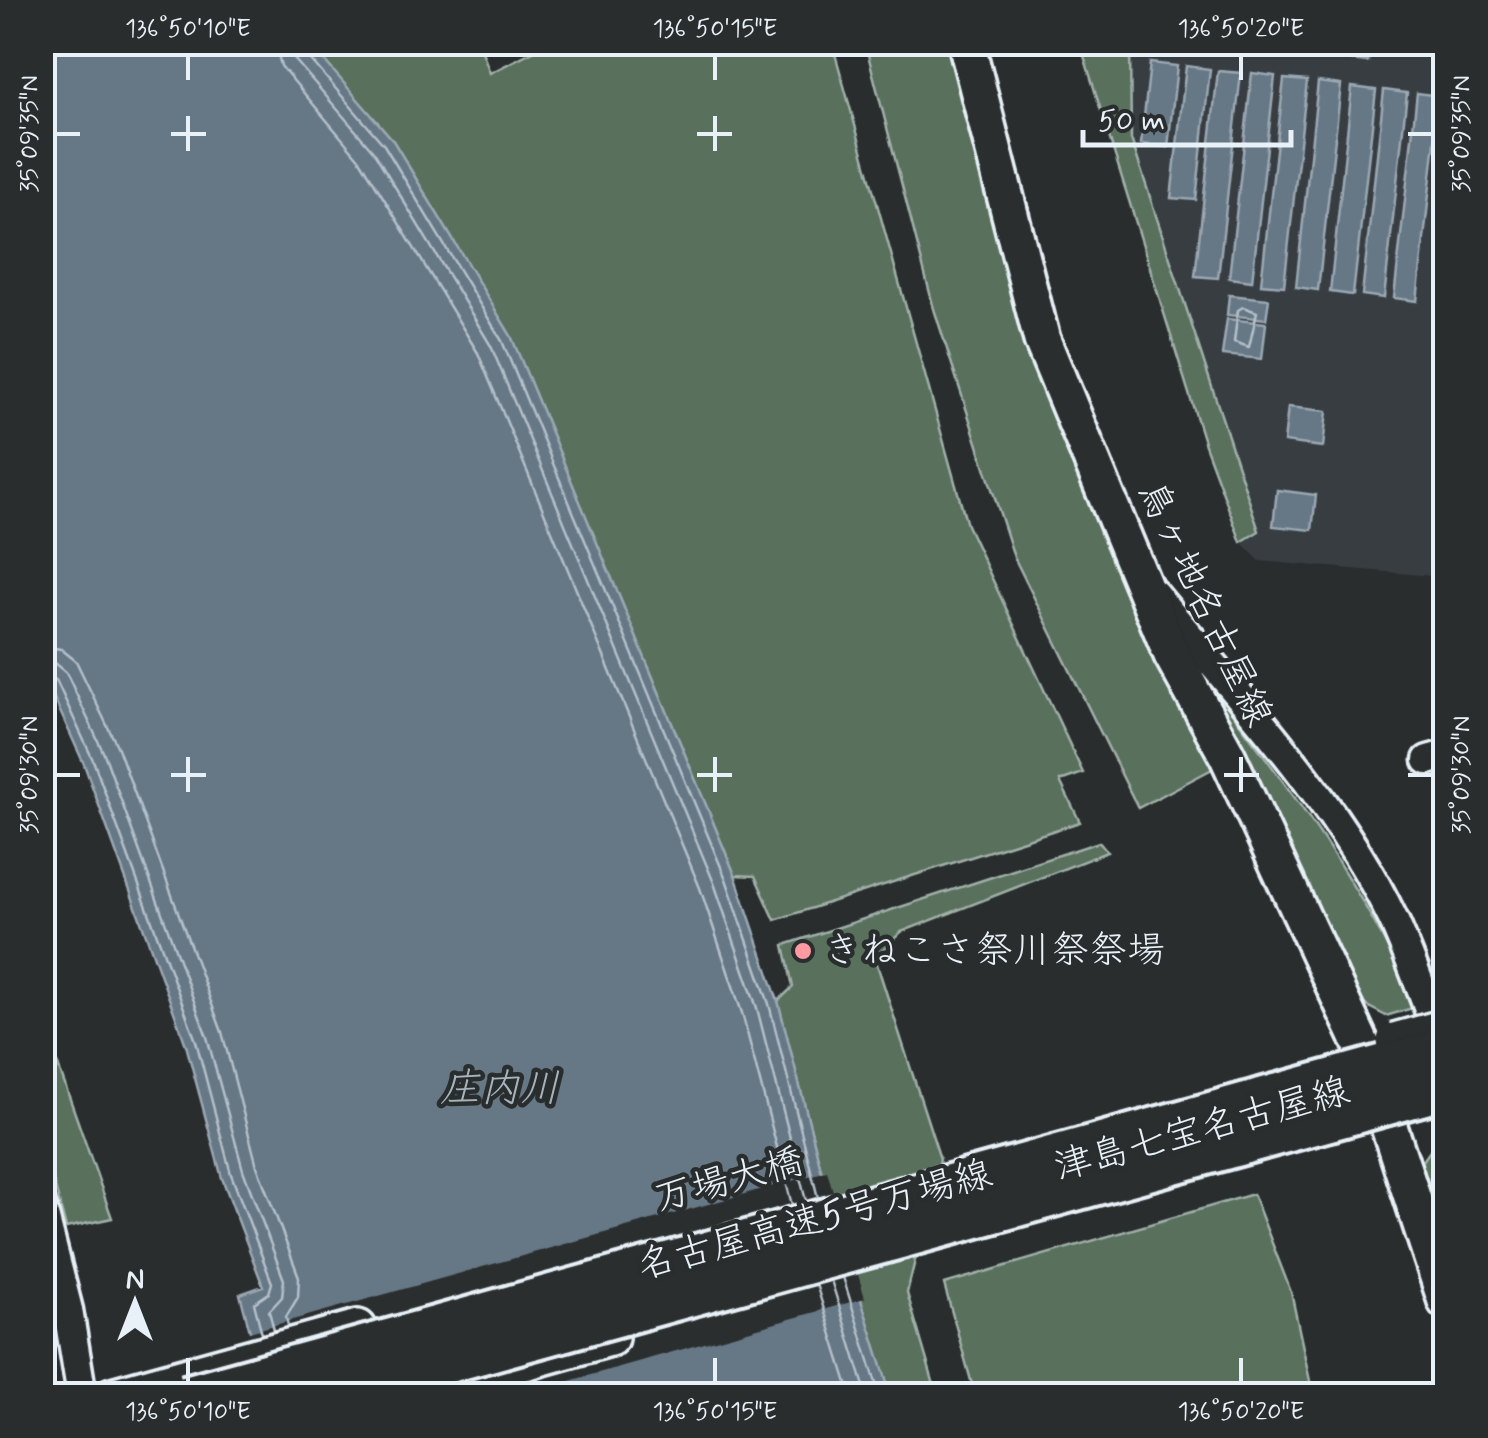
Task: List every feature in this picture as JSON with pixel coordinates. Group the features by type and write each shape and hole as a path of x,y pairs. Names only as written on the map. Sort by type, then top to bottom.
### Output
{"highway":[{"name":"名古屋高速5号万場線","path":"186,1396 1446,1050"},
{"name":"名古屋高速5号万場線","path":"325,1396 1414,1112"}],"main road":[{"name":"鳥ヶ地名古屋線","path":"966,42 1042,340 1137,573 1172,656 1227,755 1370,1048 1414,1112 1446,1301"},
{"path":"1370,1048 1446,1027"},
{"name":"万場大橋","path":"121,1393 1370,1048"},
{"name":"津島七宝名古屋線","path":"404,1396 1414,1112"}],"street":[{"path":"1137,573 1295,768 1342,836 1392,918 1446,1050"},
{"path":"42,1208 68,1310 82,1396"}],"shaded area":[{"path":"1080,43 1445,43 1445,577 1260,561 1241,542 1205,445"}],"green space":[{"path":"309,43 479,43 490,73 549,43 832,43 967,525 1083,773 1060,781 1080,822 775,920 755,876 735,875 511,336 392,139"},
{"path":"865,43 951,43 1216,767 1138,808 1014,557 934,309"},
{"path":"1080,43 1130,43 1131,139 1259,531 1241,542 1205,445"},
{"path":"1212,687 1350,880 1416,1007 1386,1016 1352,998 1207,693"},
{"path":"1099,842 1107,852 901,932 875,958 940,1159 907,1293 937,1395 891,1395 826,1189 778,1001 793,987 784,945"},
{"path":"42,1020 112,1218 66,1228 43,1141"},
{"path":"1445,1139 1445,1254 1420,1165 1437,1141"},
{"path":"1253,1194 1291,1292 1313,1395 975,1395 944,1284"}],"water":[{"name":"庄内川","path":"42,43 309,43 392,139 511,336 735,875 778,1001 826,1189 891,1395 267,1395 240,1294 263,1286 222,1178 186,1045 84,764 43,674"},
{"path":"1318,43 1370,43 1368,62 1317,56"},
{"path":"1150,63 1177,66 1168,147 1141,144"},
{"path":"1186,66 1210,69 1196,200 1171,198"},
{"path":"1218,71 1241,73 1218,278 1195,276"},
{"path":"1252,73 1275,76 1252,281 1229,278"},
{"path":"1284,79 1307,81 1284,286 1261,284"},
{"path":"1318,82 1341,85 1318,290 1296,287"},
{"path":"1352,87 1376,90 1353,295 1330,292"},
{"path":"1384,90 1407,93 1384,298 1362,295"},
{"path":"1417,93 1440,96 1417,301 1394,298"},
{"path":"1229,295 1269,299 1266,319 1227,315"},
{"path":"1227,319 1266,323 1262,359 1222,355"},
{"path":"1288,407 1327,411 1323,447 1284,442"},
{"path":"1277,490 1316,495 1312,530 1273,526"}],"pier":[{"path":"827,1171 865,1298 516,1396 262,1396 246,1333"}],"place":[{"name":"きねこさ祭川祭祭場","path":"803,951"}]}
